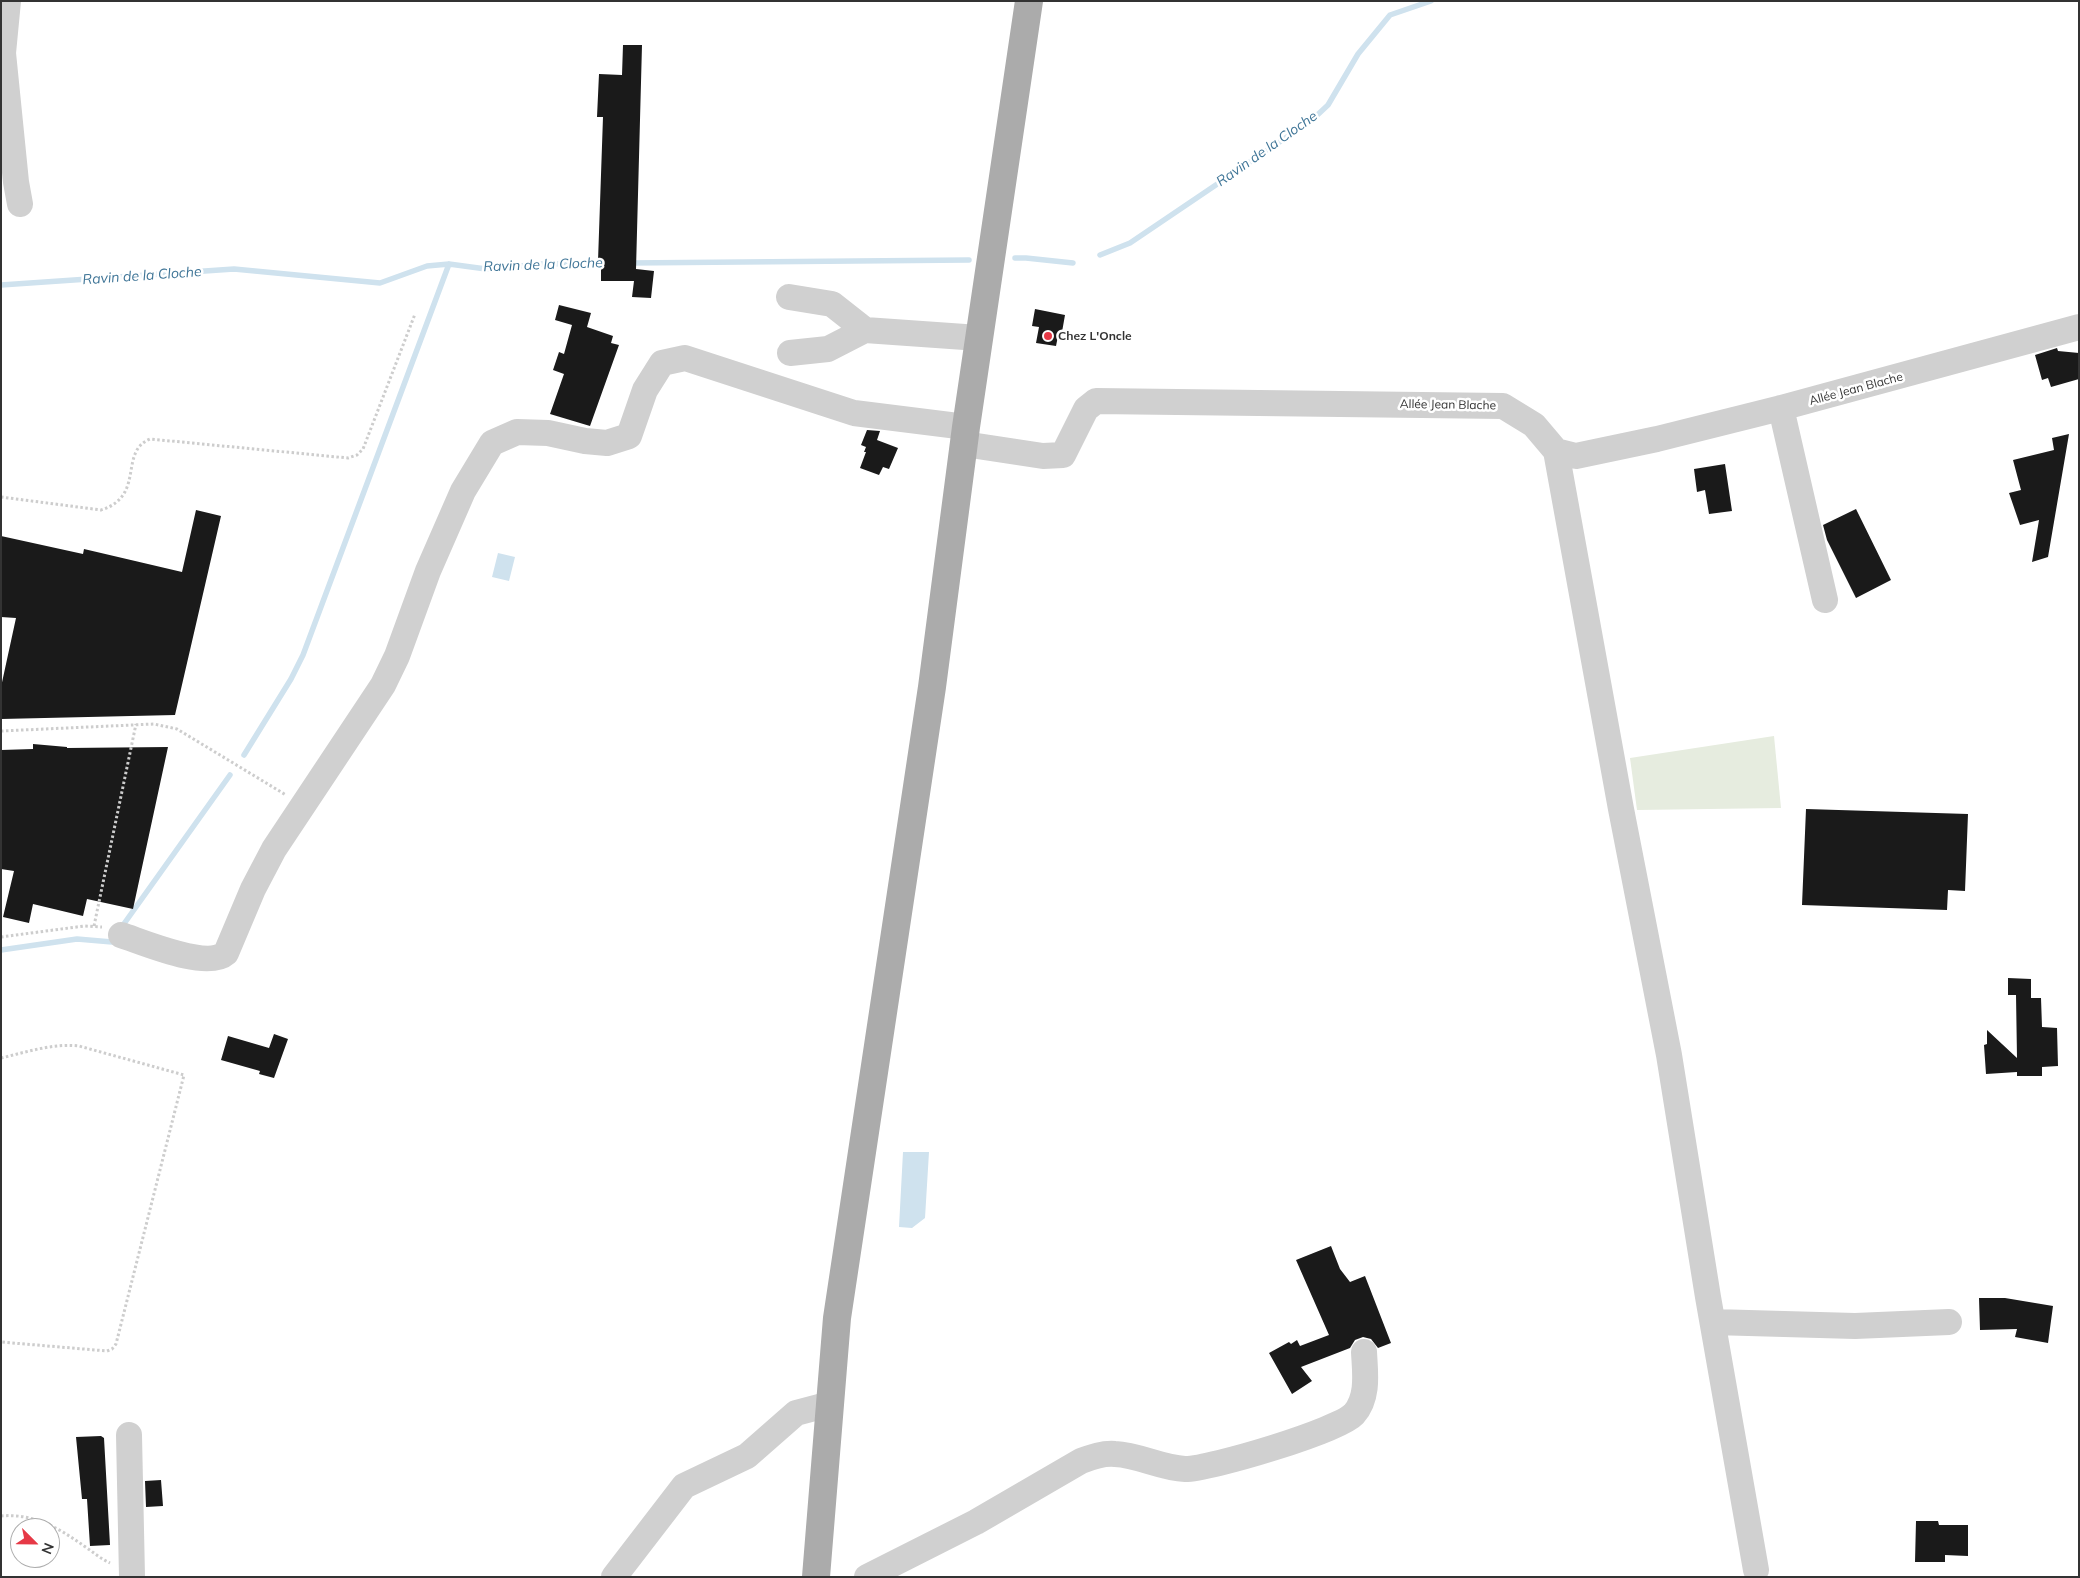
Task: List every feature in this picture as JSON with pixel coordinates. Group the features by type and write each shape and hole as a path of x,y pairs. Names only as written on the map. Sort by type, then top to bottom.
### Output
{"main road":[{"path":"816,1577 836,1318 932,687 965,436 1029,1"}],"street":[{"path":"8,1 3,53 16,182 20,204"},
{"path":"789,297 832,304 865,330"},
{"name":"Allée Jean Blache","path":"965,436 1043,456 1062,455 1086,409 1096,401 1328,402 1503,406 1534,425 1556,451 1576,456 1657,439 1781,408 2079,327"},
{"path":"790,353 828,349 865,330 979,338"},
{"path":"121,934 178,954 210,959 222,957 229,949 260,874 274,850 383,685 397,656 425,579 463,491 492,443 516,432 548,432 585,441 607,443 629,436 645,390 662,363 685,358 854,413 965,436"},
{"path":"1781,408 1825,600"},
{"path":"1556,451 1621,809 1669,1055 1712,1322 1756,1570"},
{"path":"1712,1322 1856,1326 1949,1322"},
{"path":"867,1577 976,1522 1081,1461 1099,1455 1131,1456 1161,1465 1186,1469 1273,1448 1337,1425 1353,1414 1362,1401 1365,1383 1364,1352"},
{"path":"614,1577 684,1486 747,1456 796,1413 830,1404"},
{"path":"129,1435 132,1570"}],"path":[{"path":"1,497 101,510 113,507 122,498 130,484 136,448 142,442 150,439 348,458 357,455 363,450 415,314"},
{"path":"1,731 136,724 154,724 178,729 303,806"},
{"path":"94,926 136,724"},
{"path":"1,937 94,926 121,934"},
{"path":"1,1058 55,1046 79,1046 184,1076 116,1344 112,1350 1,1342"},
{"path":"1,1516 27,1516 44,1522 66,1533 104,1560 132,1570"}],"shaded area":[{"path":"1774,736 1781,808 1637,810 1630,758"}],"water":[{"path":"498,553 515,557 509,581 492,577"},
{"path":"903,1152 929,1152 925,1218 912,1228 899,1227"}],"building":[{"path":"623,45 642,45 636,269 654,271 651,298 632,297 634,281 601,281 601,261 598,261 603,117 597,117 599,74 622,75"},
{"path":"559,305 591,313 587,327 613,336 611,343 619,345 590,426 550,414 564,374 553,370 559,352 564,354 572,325 555,320"},
{"path":"1035,309 1065,315 1062,332 1059,331 1056,346 1036,343 1039,327 1032,326"},
{"path":"2057,348 2058,351 2079,353 2079,379 2051,387 2048,378 2042,380 2035,355"},
{"path":"867,430 880,431 877,440 898,448 889,469 883,467 879,475 860,468 866,452 864,452 866,447 861,445"},
{"path":"2069,434 2048,557 2032,562 2039,520 2020,525 2009,493 2021,490 2013,460 2054,450 2052,438"},
{"path":"1725,464 1732,511 1709,514 1705,490 1697,492 1694,469"},
{"path":"1856,509 1891,580 1856,598 1827,540 1823,525"},
{"path":"196,510 221,516 175,715 1,719 1,687 16,618 1,617 1,536 83,554 84,549 182,572"},
{"path":"33,744 67,748 168,747 133,909 87,899 83,916 33,904 29,923 3,917 14,871 1,869 1,750 33,749"},
{"path":"1806,809 1968,814 1965,891 1948,890 1947,910 1802,905"},
{"path":"2008,978 2031,979 2031,998 2041,998 2042,1027 2057,1028 2058,1066 2042,1067 2042,1076 2017,1076 2017,1072 1986,1074 1984,1045 1987,1044 1987,1030 2017,1058 2016,995 2008,995"},
{"path":"274,1034 288,1039 274,1078 259,1074 260,1071 221,1060 228,1036 269,1048"},
{"path":"1331,1246 1340,1269 1350,1282 1365,1276 1391,1343 1378,1348 1371,1339 1363,1337 1355,1340 1350,1348 1301,1367 1312,1381 1292,1394 1269,1353 1289,1342 1291,1344 1297,1340 1300,1346 1329,1335 1296,1260"},
{"path":"1979,1298 2005,1298 2053,1306 2048,1343 2015,1337 2017,1329 1980,1330"},
{"path":"101,1436 104,1438 110,1545 90,1546 87,1499 82,1499 76,1437"},
{"path":"161,1480 163,1506 146,1507 145,1481"},
{"path":"1916,1521 1938,1521 1939,1525 1968,1525 1968,1556 1945,1555 1945,1562 1915,1562"}],"waterway":[{"name":"Ravin de la Cloche","path":"1100,255 1130,243 1312,120 1328,105 1358,54 1390,15 1431,1"},
{"name":"Ravin de la Cloche","path":"1015,258 1073,263"},
{"name":"Ravin de la Cloche","path":"629,263 969,260"},
{"name":"Ravin de la Cloche","path":"1,285 234,269 380,283 427,266 449,264 486,269 542,264 607,263"},
{"path":"244,755 291,679 303,655 449,264"},
{"path":"121,928 230,775"},
{"path":"1,950 77,939 112,942"}],"place":[{"name":"Chez L'Oncle","path":"1048,336"}]}
